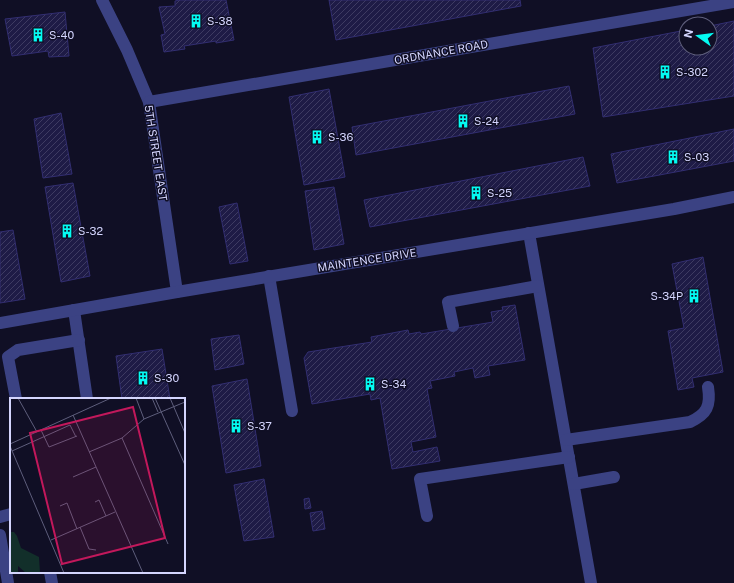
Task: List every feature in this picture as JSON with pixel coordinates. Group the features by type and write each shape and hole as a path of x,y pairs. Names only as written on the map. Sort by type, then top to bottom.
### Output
{"street":[{"name":"5TH STREET EAST","path":"102,0 127,50 149,102 177,292"},
{"name":"ORDNANCE ROAD","path":"149,102 734,2"},
{"name":"MAINTENCE DRIVE","path":"0,323 734,197"},
{"path":"529,233 591,583"},
{"path":"269,276 292,411"},
{"path":"453,326 448,302 538,286"},
{"path":"74,310 87,398"},
{"path":"16,398 8,357 18,350 79,340"},
{"path":"566,440 690,422 699,418 708,409 710,398 708,387"},
{"path":"427,516 420,479 569,456"},
{"path":"574,484 614,478"},
{"path":"0,517 10,514"},
{"path":"0,540 8,583"},
{"path":"50,573 52,583"}],"building":[{"name":"S-38","path":"226,0 234,40 184,46 185,49 164,52 161,35 165,34 159,7 175,6 175,1"},
{"path":"329,0 520,0 521,6 336,40"},
{"name":"S-40","path":"65,12 69,56 49,57 48,51 12,56 5,19"},
{"name":"S-302","path":"734,21 734,96 603,117 593,48 678,32 678,56 718,56 718,24"},
{"name":"S-24","path":"569,86 575,114 356,155 352,127"},
{"name":"S-36","path":"329,89 345,177 304,185 289,97"},
{"path":"61,113 72,174 43,178 34,119"},
{"name":"S-03","path":"734,129 734,161 617,183 611,154"},
{"name":"S-25","path":"583,157 590,186 370,227 364,200"},
{"name":"S-32","path":"73,183 90,276 61,282 45,187"},
{"path":"334,187 344,244 314,250 305,191"},
{"path":"237,203 248,261 230,264 219,207"},
{"path":"13,230 25,299 0,303 0,232"},
{"name":"S-34P","path":"703,257 723,372 692,378 694,387 678,390 668,331 684,328 672,264"},
{"name":"S-34","path":"515,305 525,360 488,366 490,375 475,378 473,368 454,372 455,376 430,381 432,388 427,389 436,437 411,442 413,452 437,447 440,461 392,469 380,398 371,400 370,394 312,404 304,358 308,352 372,342 371,337 408,330 409,334 420,332 421,334 493,322 491,312 503,310 502,307"},
{"path":"239,335 244,364 215,370 211,339"},
{"name":"S-30","path":"162,349 170,398 122,398 116,356"},
{"name":"S-37","path":"247,379 261,466 226,473 212,386"},
{"path":"264,479 274,537 244,541 234,485"},
{"path":"309,498 311,508 305,509 304,499"},
{"path":"322,511 325,529 313,531 310,513"}],"place":[{"name":"S-38","path":"196,21"},
{"name":"S-40","path":"38,35"},
{"name":"S-302","path":"665,72"},
{"name":"S-24","path":"463,121"},
{"name":"S-36","path":"317,137"},
{"name":"S-03","path":"673,157"},
{"name":"S-25","path":"476,193"},
{"name":"S-32","path":"67,231"},
{"name":"S-34P","path":"694,296"},
{"name":"S-30","path":"143,378"},
{"name":"S-34","path":"370,384"},
{"name":"S-37","path":"236,426"}]}
